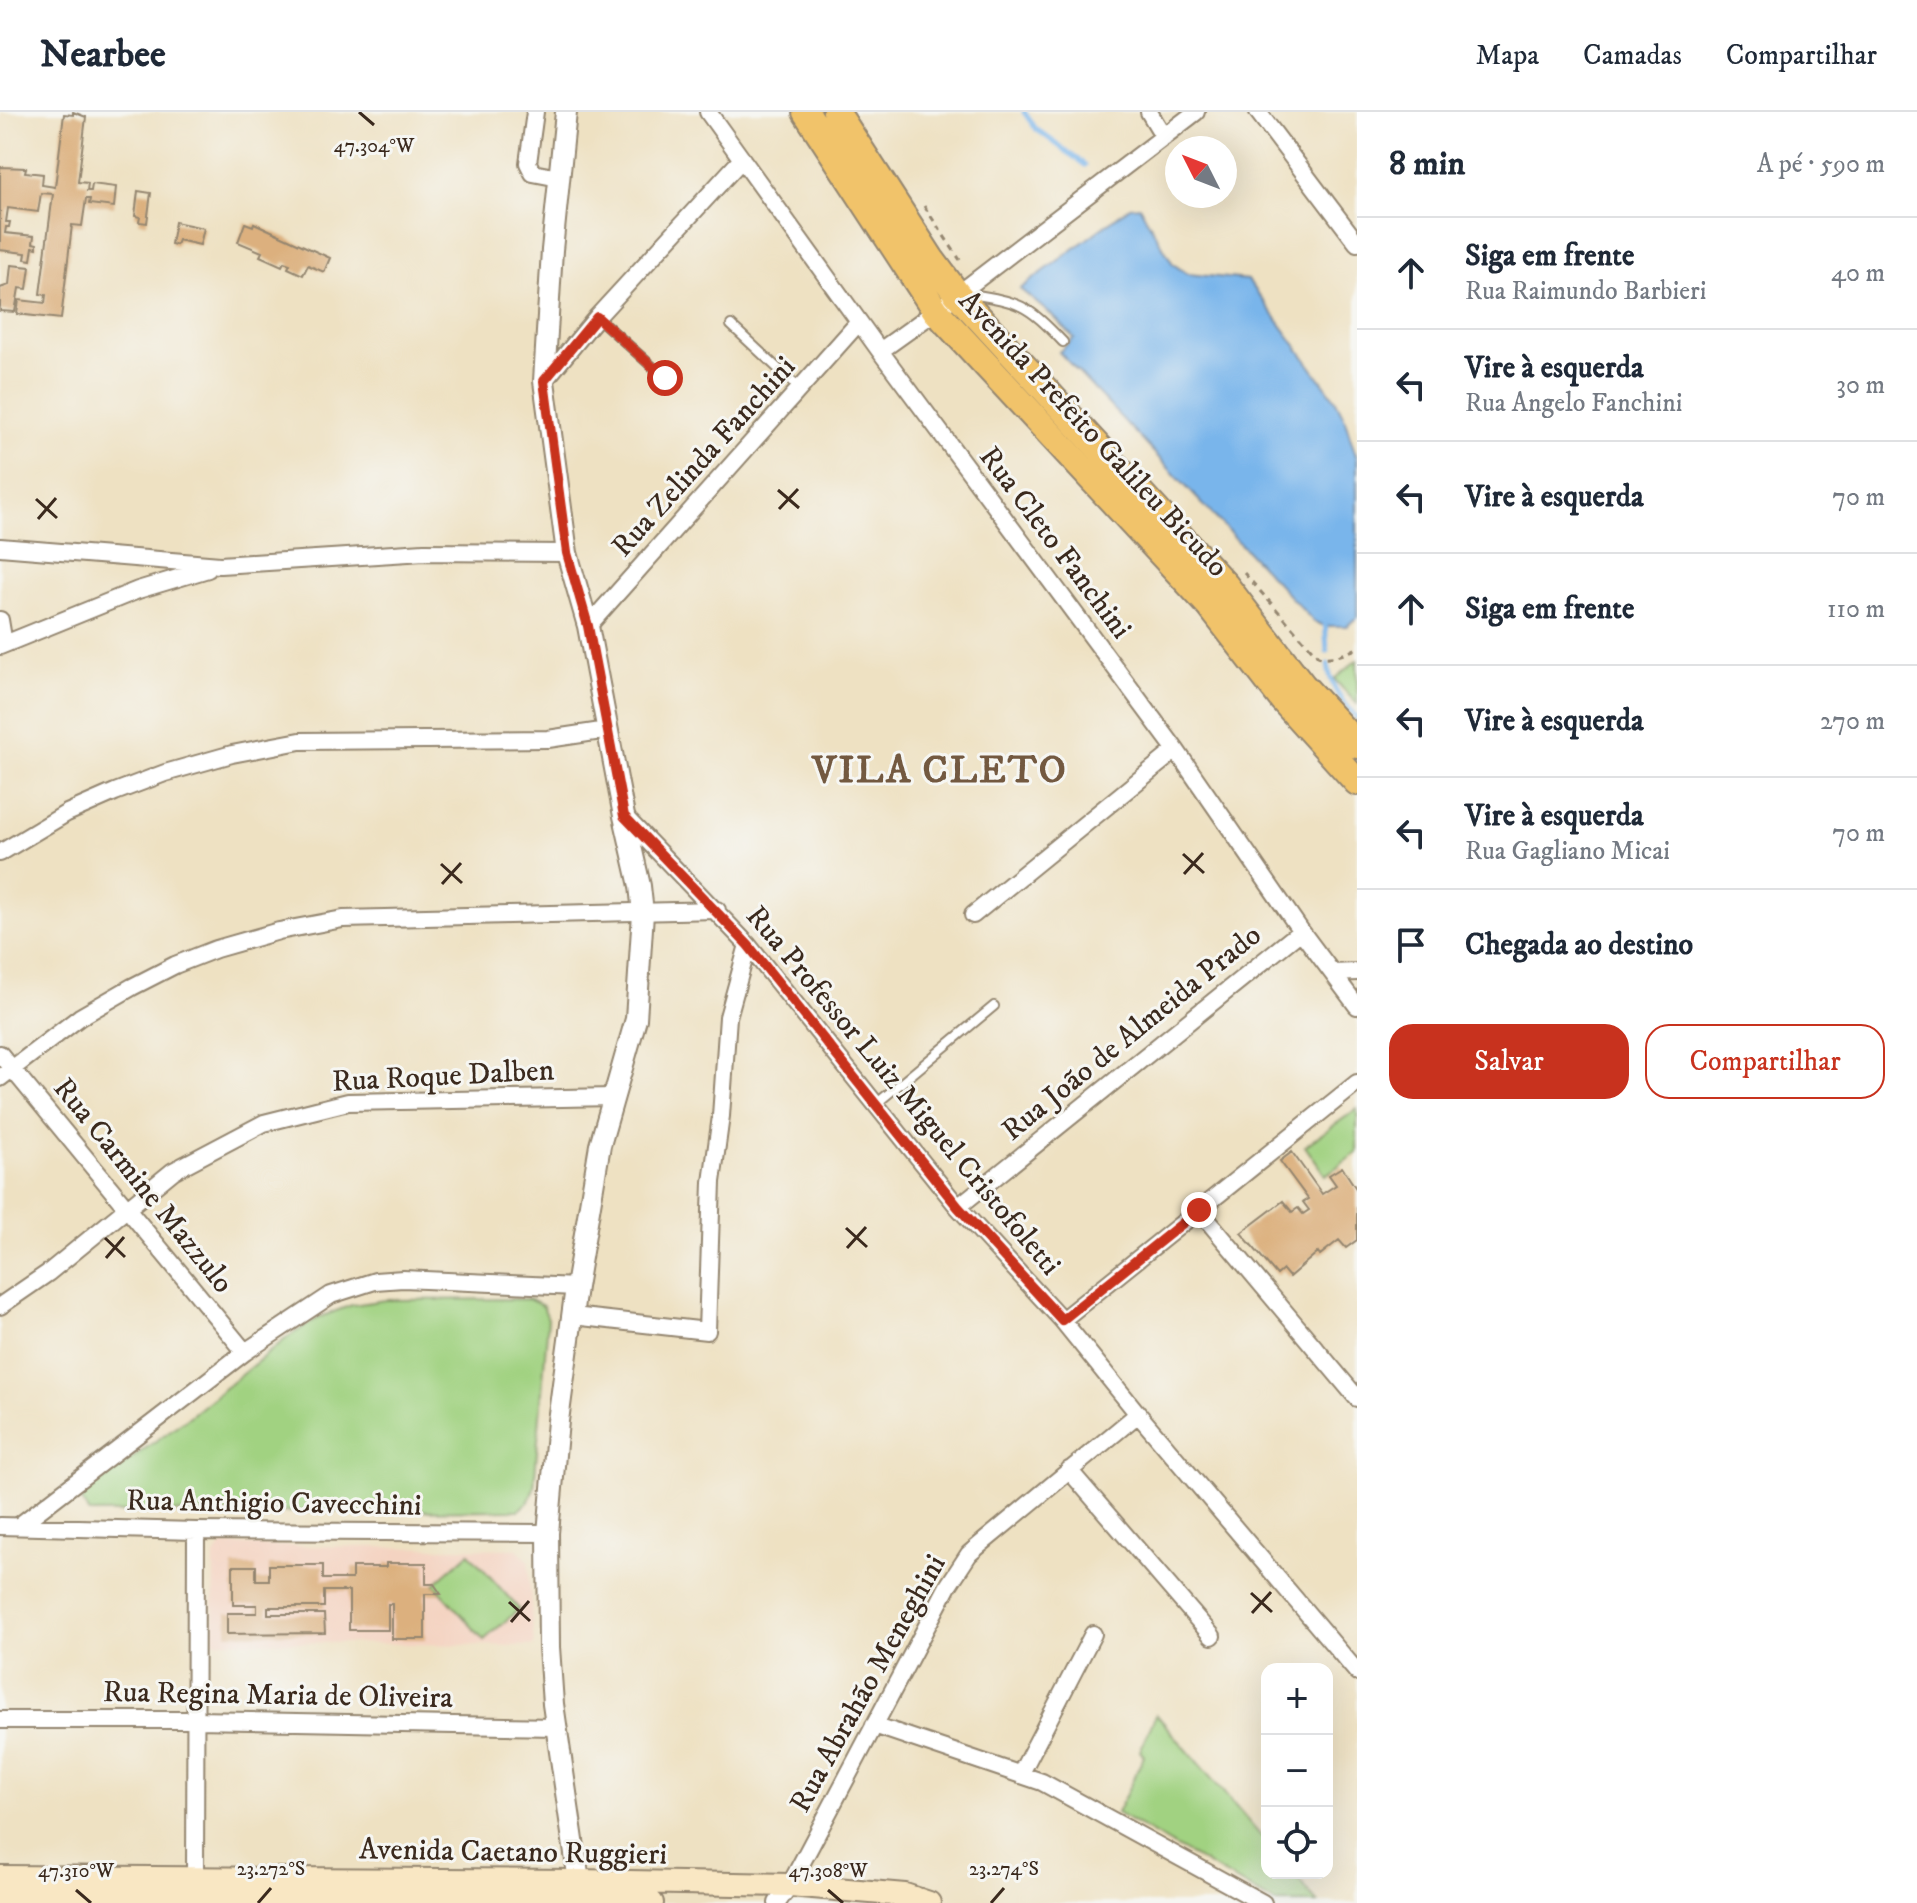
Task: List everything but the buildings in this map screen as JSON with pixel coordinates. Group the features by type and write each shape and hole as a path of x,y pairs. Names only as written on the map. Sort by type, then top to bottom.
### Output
{"main road":[{"name":"Avenida Prefeito Galileu Bicudo","path":"806,112 936,311 1210,606 1283,700 1357,782"},
{"name":"Avenida Prefeito Galileu Bicudo","path":"836,112 931,259 964,289 1225,585 1302,685 1357,745"},
{"name":"Avenida Caetano Ruggieri","path":"0,1877 195,1893"},
{"name":"Avenida Caetano Ruggieri","path":"0,1897 195,1893 784,1894 905,1895 929,1903"},
{"name":"Avenida Caetano Ruggieri","path":"581,1895 652,1903"}],"street":[{"path":"535,112 528,163 533,173 559,178"},
{"path":"566,112 544,381 567,553 588,626 643,913 636,1019 600,1145 576,1287 558,1421 548,1533 549,1647 556,1727 581,1895"},
{"name":"Rua Cleto Fanchini","path":"708,112 880,351 1176,750 1301,931 1357,1006"},
{"path":"1149,112 1164,137"},
{"path":"880,351 1196,112"},
{"path":"1258,112 1357,243"},
{"path":"544,381 597,317 742,159"},
{"name":"Rua Zelinda Fanchini","path":"588,626 859,322"},
{"path":"0,547 220,565 424,552 567,553"},
{"path":"138,559 145,575 138,590"},
{"path":"0,620 2,645 138,590 220,565"},
{"path":"0,853 56,819 115,792 165,773 232,754 300,741 548,739 608,730"},
{"path":"973,915 1176,750"},
{"name":"Rua Professor Luiz Miguel Cristofoletti","path":"624,816 748,945 958,1207 1062,1320 1357,1672"},
{"name":"Rua Professor Luiz Miguel Cristofoletti","path":"6,1074 80,1017 132,987 216,949 279,931 343,919 717,910"},
{"name":"Rua João de Almeida Prado","path":"958,1207 1301,931"},
{"path":"573,1316 707,1331 712,1182 721,1116 728,1017 748,945"},
{"path":"1333,973 1357,972"},
{"name":"Rua Carmine Mazzulo","path":"0,1054 6,1074 126,1208 245,1352"},
{"path":"1062,1320 1357,1083"},
{"name":"Rua Roque Dalben","path":"0,1306 48,1273 173,1171 264,1123 348,1102 613,1097"},
{"path":"1199,1210 1357,1398"},
{"path":"20,1525 245,1352 331,1295 375,1281 403,1279 576,1287"},
{"name":"Rua Abrahão Meneghini","path":"784,1894 948,1586 969,1554 1138,1414"},
{"path":"1069,1470 1212,1636"},
{"name":"Rua Anthigio Cavecchini","path":"0,1526 196,1531 548,1533"},
{"path":"195,1893 196,1531"},
{"path":"1020,1775 1093,1634"},
{"name":"Rua Regina Maria de Oliveira","path":"0,1720 196,1720 556,1727"},
{"path":"874,1725 1042,1782 1263,1903"}],"lane":[{"path":"964,289 1018,303 1037,315 1063,342"},
{"path":"597,317 665,378"},
{"path":"731,325 800,390"},
{"path":"875,1105 994,1006"}],"path":[{"path":"922,203 964,289"},
{"path":"1239,566 1318,656 1340,655 1357,648"}],"shaded area":[{"path":"222,1545 517,1549 528,1560 534,1646 213,1641 214,1557"}],"green space":[{"path":"1357,660 1357,704 1334,679"},
{"path":"1357,1109 1357,1153 1325,1175 1305,1146"},
{"path":"528,1299 543,1306 548,1319 534,1488 529,1501 519,1510 89,1513 82,1502 84,1493 190,1416 288,1337 320,1317 352,1305 386,1300"},
{"path":"469,1553 519,1609 484,1640 434,1584"},
{"path":"1156,1714 1261,1836 1261,1879 1297,1879 1318,1903 1275,1903 1117,1813 1144,1756 1140,1751"}],"water":[{"path":"1139,206 1173,264 1188,274 1248,280 1335,399 1344,417 1357,459 1357,617 1347,626 1325,626 1314,622 1059,352 1074,338 1020,289 1130,207"}],"waterway":[{"path":"1024,112 1036,129 1085,165"},
{"path":"1325,620 1327,651"},
{"path":"1328,664 1338,694 1357,718"}],"district":[{"name":"VILA CLETO","path":"940,769"}],"route":[{"path":"665,378 597,317 544,381 567,553 588,626 624,816 748,945 958,1207 1062,1320 1199,1210"}]}
